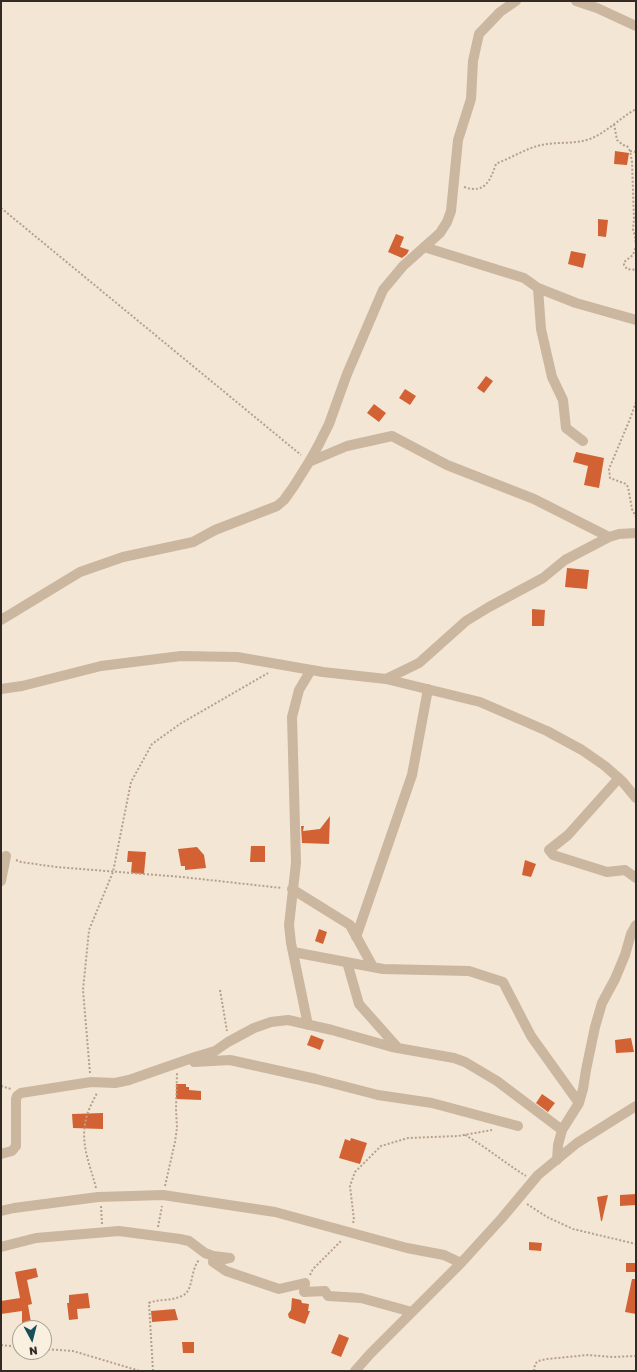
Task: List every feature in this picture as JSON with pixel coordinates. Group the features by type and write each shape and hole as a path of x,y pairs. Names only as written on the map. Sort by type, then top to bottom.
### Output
{"street":[{"path":"1,620 80,572 123,557 194,542 215,530 277,506 284,500 309,462 329,424 347,374 383,290 403,266 440,233 447,222 451,211 458,140 471,99 473,61 479,34 500,12 516,1"},
{"path":"576,1 597,8 636,26"},
{"path":"424,247 524,278 538,288 576,303 636,320"},
{"path":"538,288 541,329 552,377 563,400 566,428 583,441"},
{"path":"309,462 347,446 392,436 447,465 534,499 609,537"},
{"path":"386,679 419,662 466,621 489,606 544,578 565,560 609,537 619,534 636,533"},
{"path":"1,689 22,686 101,666 181,656 237,657 311,670 386,679 480,702 548,731 582,750 605,766 619,778 636,798"},
{"path":"308,1025 289,925 296,862 292,717 300,690 311,670"},
{"path":"356,937 412,775 428,689"},
{"path":"619,778 568,835 550,850 554,855 607,872 625,870 636,878"},
{"path":"1,881 6,856"},
{"path":"292,889 350,926 373,967"},
{"path":"557,1160 558,1146 562,1130 579,1103 583,1089 598,1013 615,979 634,930"},
{"path":"293,952 383,969 469,971 503,982 531,1036 579,1103"},
{"path":"347,962 359,1004 398,1048"},
{"path":"1,1154 12,1151 16,1146 15,1105 18,1095 25,1092 96,1082 115,1083 129,1080 178,1062 215,1052 228,1042 254,1028 272,1022 288,1020 398,1048 454,1058 465,1062 497,1081 562,1130"},
{"path":"178,1062 230,1060 316,1079 378,1095 432,1103 518,1126"},
{"path":"355,1371 370,1354 461,1263 538,1175 577,1143 636,1106"},
{"path":"1,1211 98,1197 163,1195 275,1212 407,1248 444,1256 461,1263"},
{"path":"1,1248 36,1238 118,1231 156,1235 189,1241 205,1253 216,1257 230,1258 213,1262 226,1272 279,1289 305,1283 304,1292 325,1291 328,1296 361,1298 412,1312"}],"path":[{"path":"453,185 471,189 479,188 488,183 496,164 519,152 546,144 574,142 588,139 598,135 636,109"},
{"path":"614,124 616,140 627,146 630,151 632,162 633,229 636,246 633,255 624,262 624,265 627,269 636,270"},
{"path":"630,151 636,152"},
{"path":"1,208 309,462"},
{"path":"636,402 609,469 610,478 626,484 628,487 632,509 636,517"},
{"path":"102,1233 101,1210 83,1142 86,1118 96,1082 83,990 89,930 113,872 131,782 152,744 180,724 283,664"},
{"path":"6,856 21,862 56,868 182,877 292,889"},
{"path":"220,990 228,1042"},
{"path":"156,1235 177,1128 176,1084 178,1062"},
{"path":"305,1283 313,1269 348,1232 354,1220 350,1186 355,1172 381,1146 408,1138 464,1135 497,1130"},
{"path":"464,1135 488,1149 500,1159 534,1181"},
{"path":"518,1199 547,1217 573,1229 636,1244"},
{"path":"153,1371 149,1303 175,1298 186,1294 197,1263 205,1253"},
{"path":"1,1371 1,1345 12,1346"},
{"path":"52,1350 73,1351 140,1371"},
{"path":"534,1371 535,1364 538,1361 547,1359 588,1355 612,1357 636,1356"}],"building":[{"path":"615,151 629,153 627,165 614,164"},
{"path":"598,219 608,220 606,237 598,236"},
{"path":"396,234 404,237 400,247 409,250 402,258 388,252"},
{"path":"571,251 586,254 583,268 568,264"},
{"path":"486,376 493,381 484,393 477,388"},
{"path":"405,389 416,396 410,405 399,398"},
{"path":"374,404 386,413 379,422 367,413"},
{"path":"576,452 604,458 599,488 584,485 588,466 573,462"},
{"path":"567,568 589,570 587,589 565,587"},
{"path":"532,609 545,610 544,626 532,626"},
{"path":"330,816 329,844 302,843 301,826 304,826 303,831 320,829"},
{"path":"251,846 265,846 265,862 250,862"},
{"path":"197,847 204,855 206,868 185,870 185,866 181,866 178,849"},
{"path":"128,851 146,852 144,874 131,873 132,862 127,862"},
{"path":"525,860 536,864 531,877 522,875"},
{"path":"319,929 327,932 323,944 315,941"},
{"path":"311,1035 324,1040 320,1050 307,1045"},
{"path":"631,1038 634,1052 616,1053 615,1040"},
{"path":"176,1084 186,1084 186,1087 189,1087 189,1090 201,1091 201,1100 176,1099"},
{"path":"542,1094 555,1103 548,1112 536,1103"},
{"path":"103,1113 103,1129 73,1128 72,1114"},
{"path":"351,1138 367,1143 360,1164 339,1158 345,1139 350,1141"},
{"path":"636,1194 636,1205 620,1206 620,1195"},
{"path":"608,1195 602,1221 601,1221 597,1197"},
{"path":"529,1242 542,1243 541,1251 529,1250"},
{"path":"626,1263 636,1263 636,1272 626,1272"},
{"path":"36,1268 38,1277 27,1280 32,1304 28,1305 31,1320 22,1320 22,1311 1,1314 1,1301 20,1298 15,1272"},
{"path":"632,1279 636,1279 636,1314 625,1312"},
{"path":"88,1293 90,1308 77,1309 78,1319 69,1320 67,1303 69,1303 69,1295"},
{"path":"292,1298 301,1300 302,1303 309,1304 308,1311 310,1311 305,1324 289,1318 288,1314 291,1310"},
{"path":"175,1309 178,1320 152,1322 151,1311"},
{"path":"339,1334 349,1338 341,1357 331,1353"},
{"path":"182,1342 194,1342 194,1353 183,1353"}]}
